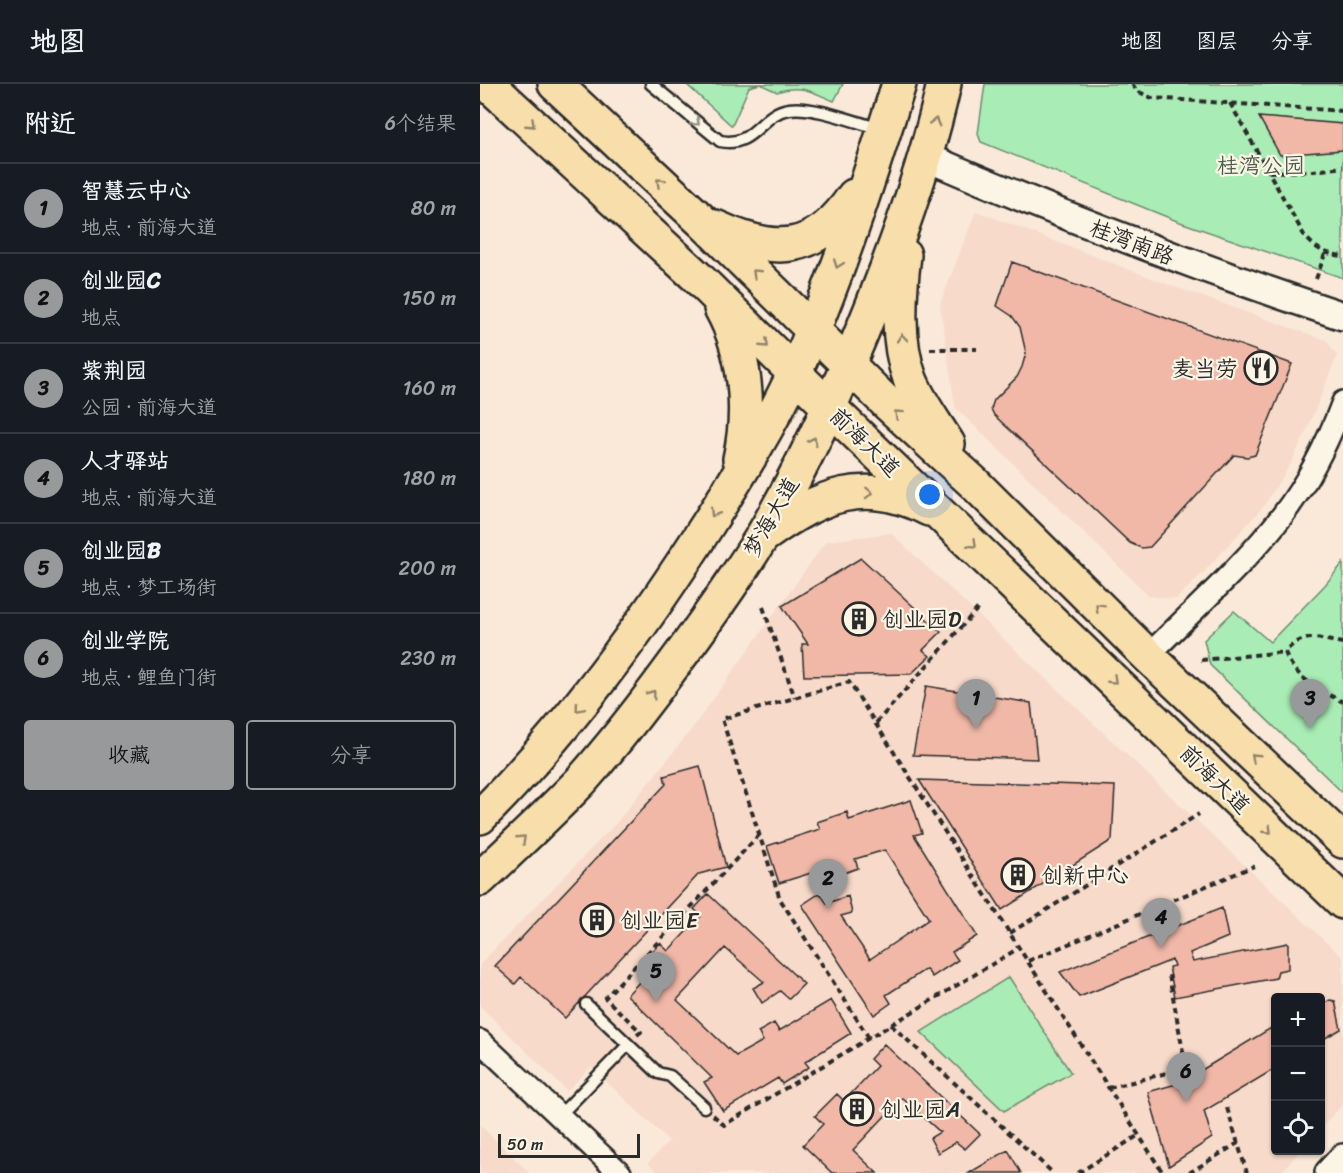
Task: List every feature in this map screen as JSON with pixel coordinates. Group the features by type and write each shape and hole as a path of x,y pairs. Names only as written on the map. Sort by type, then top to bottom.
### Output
{"main road":[{"name":"前海大道","path":"488,84 696,276 1343,902"},
{"name":"前海大道","path":"555,84 703,222 888,404 974,483 1148,656 1343,841"},
{"path":"480,817 514,783 586,699 680,567 736,479 780,402 813,329 870,178 899,84"},
{"name":"梦海大道","path":"480,879 582,780 615,741 686,649 729,589 760,539 830,408 874,304 926,157 944,84"},
{"path":"703,222 732,235 758,243 778,245 804,242 825,231 842,215 861,187 881,140"},
{"path":"909,210 900,303 904,356 911,381 918,395 974,483"},
{"path":"696,276 722,309 732,329 739,356 746,401 746,419 736,479"},
{"path":"760,539 806,507 845,494 870,492 892,495 917,503 945,518"}],"street":[{"name":"桂湾南路","path":"926,157 1065,216 1343,316"},
{"path":"1148,656 1258,544 1283,514 1323,450 1343,402"},
{"path":"480,1041 620,1173"},
{"path":"1329,1173 1343,1158"}],"lane":[{"path":"651,84 720,141 730,143 741,141 770,117 789,109 833,116 881,140"},
{"path":"586,1004 658,1073 670,1076 704,1107"},
{"path":"559,1116 628,1045"}],"path":[{"path":"1132,84 1137,91 1152,98 1343,111"},
{"path":"1230,102 1304,235 1325,254 1343,256"},
{"path":"1269,172 1314,171 1343,167"},
{"path":"1316,279 1325,254"},
{"path":"930,349 977,349"},
{"path":"876,723 979,607"},
{"path":"763,608 795,698"},
{"path":"1201,660 1285,652 1291,645 1310,638 1319,637 1343,644"},
{"path":"1285,652 1289,664 1298,675 1343,702"},
{"path":"869,1038 780,898 723,719 849,682 1163,1173"},
{"path":"1010,933 1199,814"},
{"path":"628,1045 640,1032 605,998 760,834"},
{"path":"1028,961 1254,866"},
{"path":"704,1107 724,1125 1019,948"},
{"path":"1109,1088 1186,1068 1168,975"},
{"path":"891,1025 1053,1173"},
{"path":"1227,1108 1247,1173"},
{"path":"1078,1173 1139,1135"},
{"path":"1189,1173 1238,1143"}],"shaded area":[{"path":"976,211 1175,287 1326,340 1337,356 1305,435 1290,465 1263,507 1176,599 1149,596 955,407 940,304"},
{"path":"891,533 1343,958 1343,1104 1325,1124 1325,993 1271,993 1271,1155 1296,1155 1280,1173 659,1173 648,1163 669,1141 591,1067 567,1091 480,1006 480,964 617,822 691,730 826,541"},
{"path":"480,1125 529,1173 480,1173"}],"green space":[{"path":"686,84 760,84 749,87 732,126"},
{"path":"760,84 843,84 834,101 806,90 793,89 777,92"},
{"name":"桂湾公园","path":"985,84 1343,84 1343,278 1177,221 981,142 978,134"},
{"path":"1343,563 1343,793 1210,665 1204,640 1234,611 1270,642"},
{"path":"1009,977 1071,1073 1004,1111 921,1032"}],"building":[{"path":"1259,117 1343,124 1343,150 1280,155"},
{"path":"1012,262 1292,364 1255,455 1247,457 1234,455 1150,547 1141,548 1130,543 994,415 991,409 994,400 1017,377 1026,353 1020,327 1012,316 997,306"},
{"name":"创业园D","path":"861,558 941,632 923,650 930,656 911,674 804,676 802,644 808,644 782,606"},
{"path":"926,686 1031,703 1037,759 913,755"},
{"name":"创业园E","path":"700,766 726,867 699,874 565,1018 521,977 515,984 495,966 666,784 664,776"},
{"name":"创新中心","path":"919,780 1115,786 1112,840 1002,910"},
{"path":"911,800 922,833 914,835 977,936 952,952 958,960 932,977 926,969 886,995 891,1003 874,1015 802,905 820,893 827,903 848,896 852,913 841,916 870,959 929,919 885,850 855,859 858,868 841,874 837,865 779,883 767,846 820,829 817,822 847,812 849,820"},
{"path":"708,894 804,984 789,999 780,991 762,1003 753,988 764,982 725,948 677,1000 736,1056 763,1041 758,1032 774,1023 779,1031 831,1000 851,1033 805,1062 809,1067 782,1084 778,1078 723,1111 704,1082 712,1078 627,995 647,974 639,966 660,943 668,951 701,916 694,909"},
{"path":"1222,908 1228,937 1190,953 1193,962 1288,943 1288,969 1278,971 1276,978 1175,997 1169,967 1174,966 1172,960 1079,997 1060,972"},
{"path":"1330,1000 1335,1001 1341,1029 1325,1038 1325,1003"},
{"path":"1271,1028 1271,1071 1204,1111 1212,1138 1169,1166 1148,1092 1201,1077 1200,1071"},
{"name":"创业园A","path":"884,1044 980,1134 965,1149 956,1142 938,1153 930,1138 940,1132 902,1098 853,1150 877,1173 832,1173 803,1145 823,1124 815,1116 837,1094 844,1101 877,1066 870,1059"},
{"name":"创业园A","path":"1008,1150 1021,1173 969,1173"}],"place":[{"name":"麦当劳","path":"1261,368"},
{"name":"创业园D","path":"859,619"},
{"name":"智慧云中心","path":"976,729"},
{"name":"紫荆园","path":"1310,729"},
{"name":"创新中心","path":"1018,875"},
{"name":"创业园C","path":"828,909"},
{"name":"创业园E","path":"597,920"},
{"name":"人才驿站","path":"1161,948"},
{"name":"创业园B","path":"656,1002"},
{"name":"创业学院","path":"1186,1102"},
{"name":"创业园A","path":"857,1109"}]}
